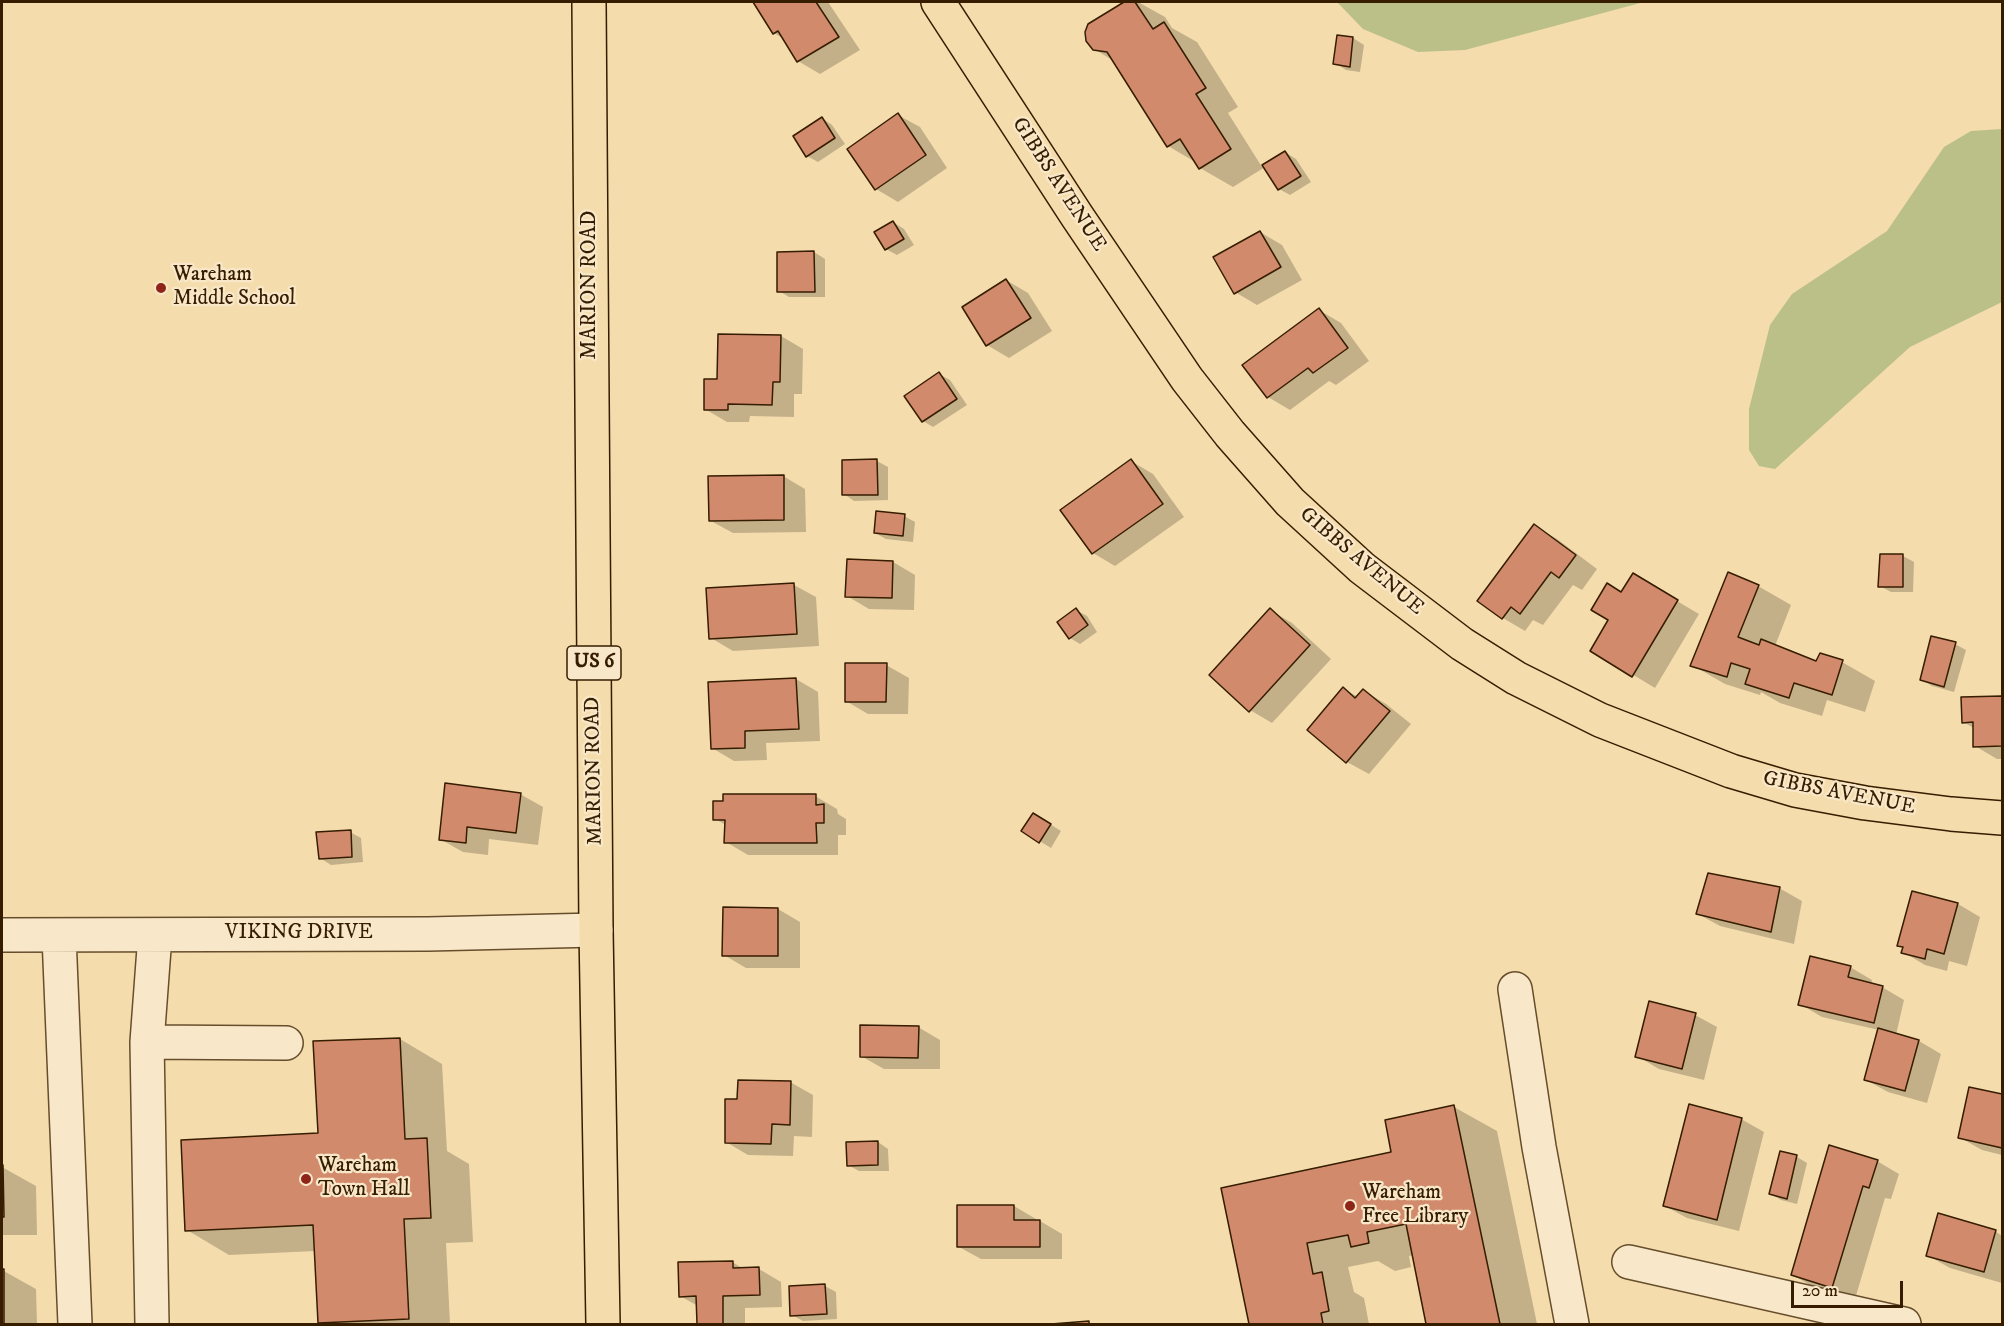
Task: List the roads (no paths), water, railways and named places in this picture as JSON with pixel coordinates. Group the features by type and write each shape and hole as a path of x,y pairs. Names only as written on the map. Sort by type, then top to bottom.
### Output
{"main road":[{"name":"MARION ROAD","path":"589,2 597,930 603,1324"},
{"name":"GIBBS AVENUE","path":"938,2 1077,216 1187,379 1230,434 1290,502 1362,568 1462,645 1516,678 1600,720 1731,771 1795,790 1865,803 2002,818"}],"street":[{"name":"VIKING DRIVE","path":"2,935 416,934 597,930"},
{"path":"152,1324 147,1042 155,935"},
{"path":"59,936 75,1324"},
{"path":"1515,989 1539,1147 1572,1324"},
{"path":"147,1042 286,1044"},
{"path":"1629,1262 1904,1324"}],"place":[{"name":"Wareham Middle School","path":"161,288"},
{"name":"Wareham Town Hall","path":"306,1179"},
{"name":"Wareham Free Library","path":"1350,1206"}]}
